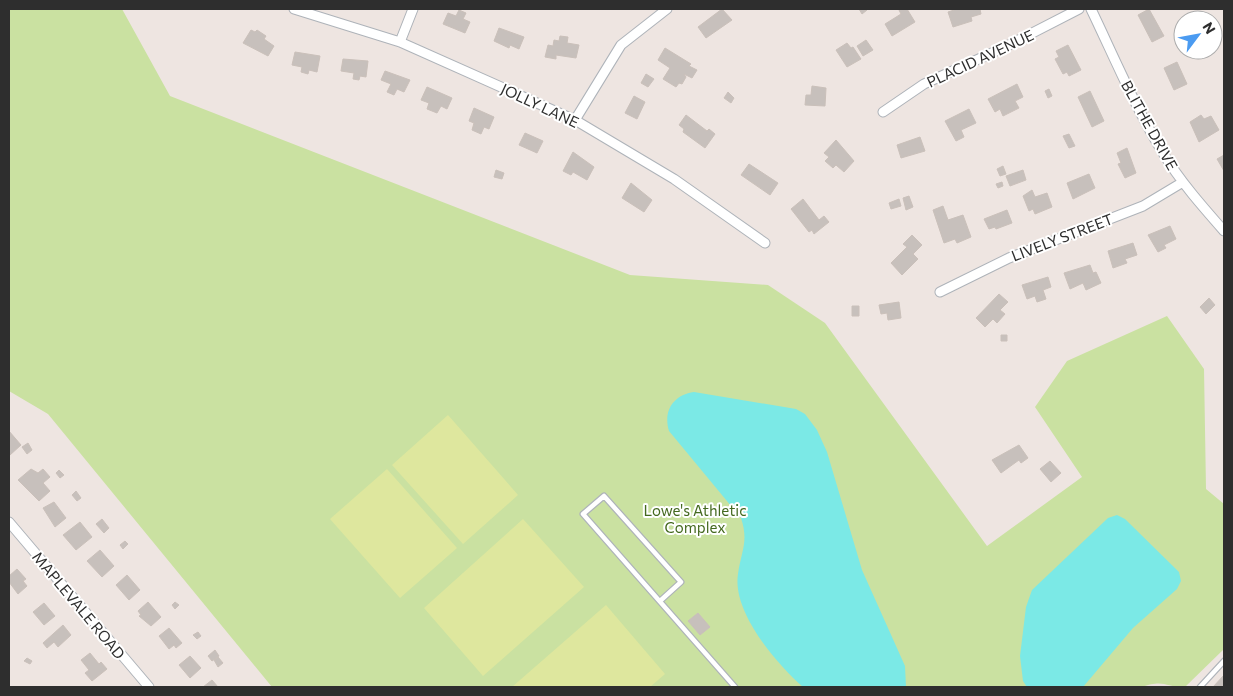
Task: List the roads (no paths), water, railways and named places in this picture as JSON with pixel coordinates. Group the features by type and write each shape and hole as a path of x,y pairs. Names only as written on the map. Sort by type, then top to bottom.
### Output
{"street":[{"name":"JOLLY LANE","path":"294,9 400,42 574,120 674,179 765,243"},
{"path":"400,42 413,9"},
{"path":"574,120 621,45 666,9"},
{"name":"PLACID AVENUE","path":"883,112 924,84 1023,38 1079,9"},
{"name":"BLITHE DRIVE","path":"1091,9 1147,126 1183,182 1224,231"},
{"name":"LIVELY STREET","path":"940,292 1009,258 1143,206 1183,182"},
{"name":"MAPLEVALE ROAD","path":"9,524 149,687"}],"lane":[{"path":"660,601 681,582 604,496 583,514 735,687"},
{"path":"1200,687 1224,661"}],"water":[{"path":"694,392 796,409 805,414 817,430 827,452 862,570 905,666 906,687 803,687 781,665 758,636 742,604 738,589 738,574 744,546 741,518 669,431 667,424 671,405 675,400"},
{"path":"1117,515 1125,519 1179,572 1181,581 1177,589 1133,628 1083,687 1027,687 1023,681 1020,656 1026,607 1032,590 1108,518"}],"park label":[{"name":"Lowe's Athletic Complex","path":"695,518"}]}
